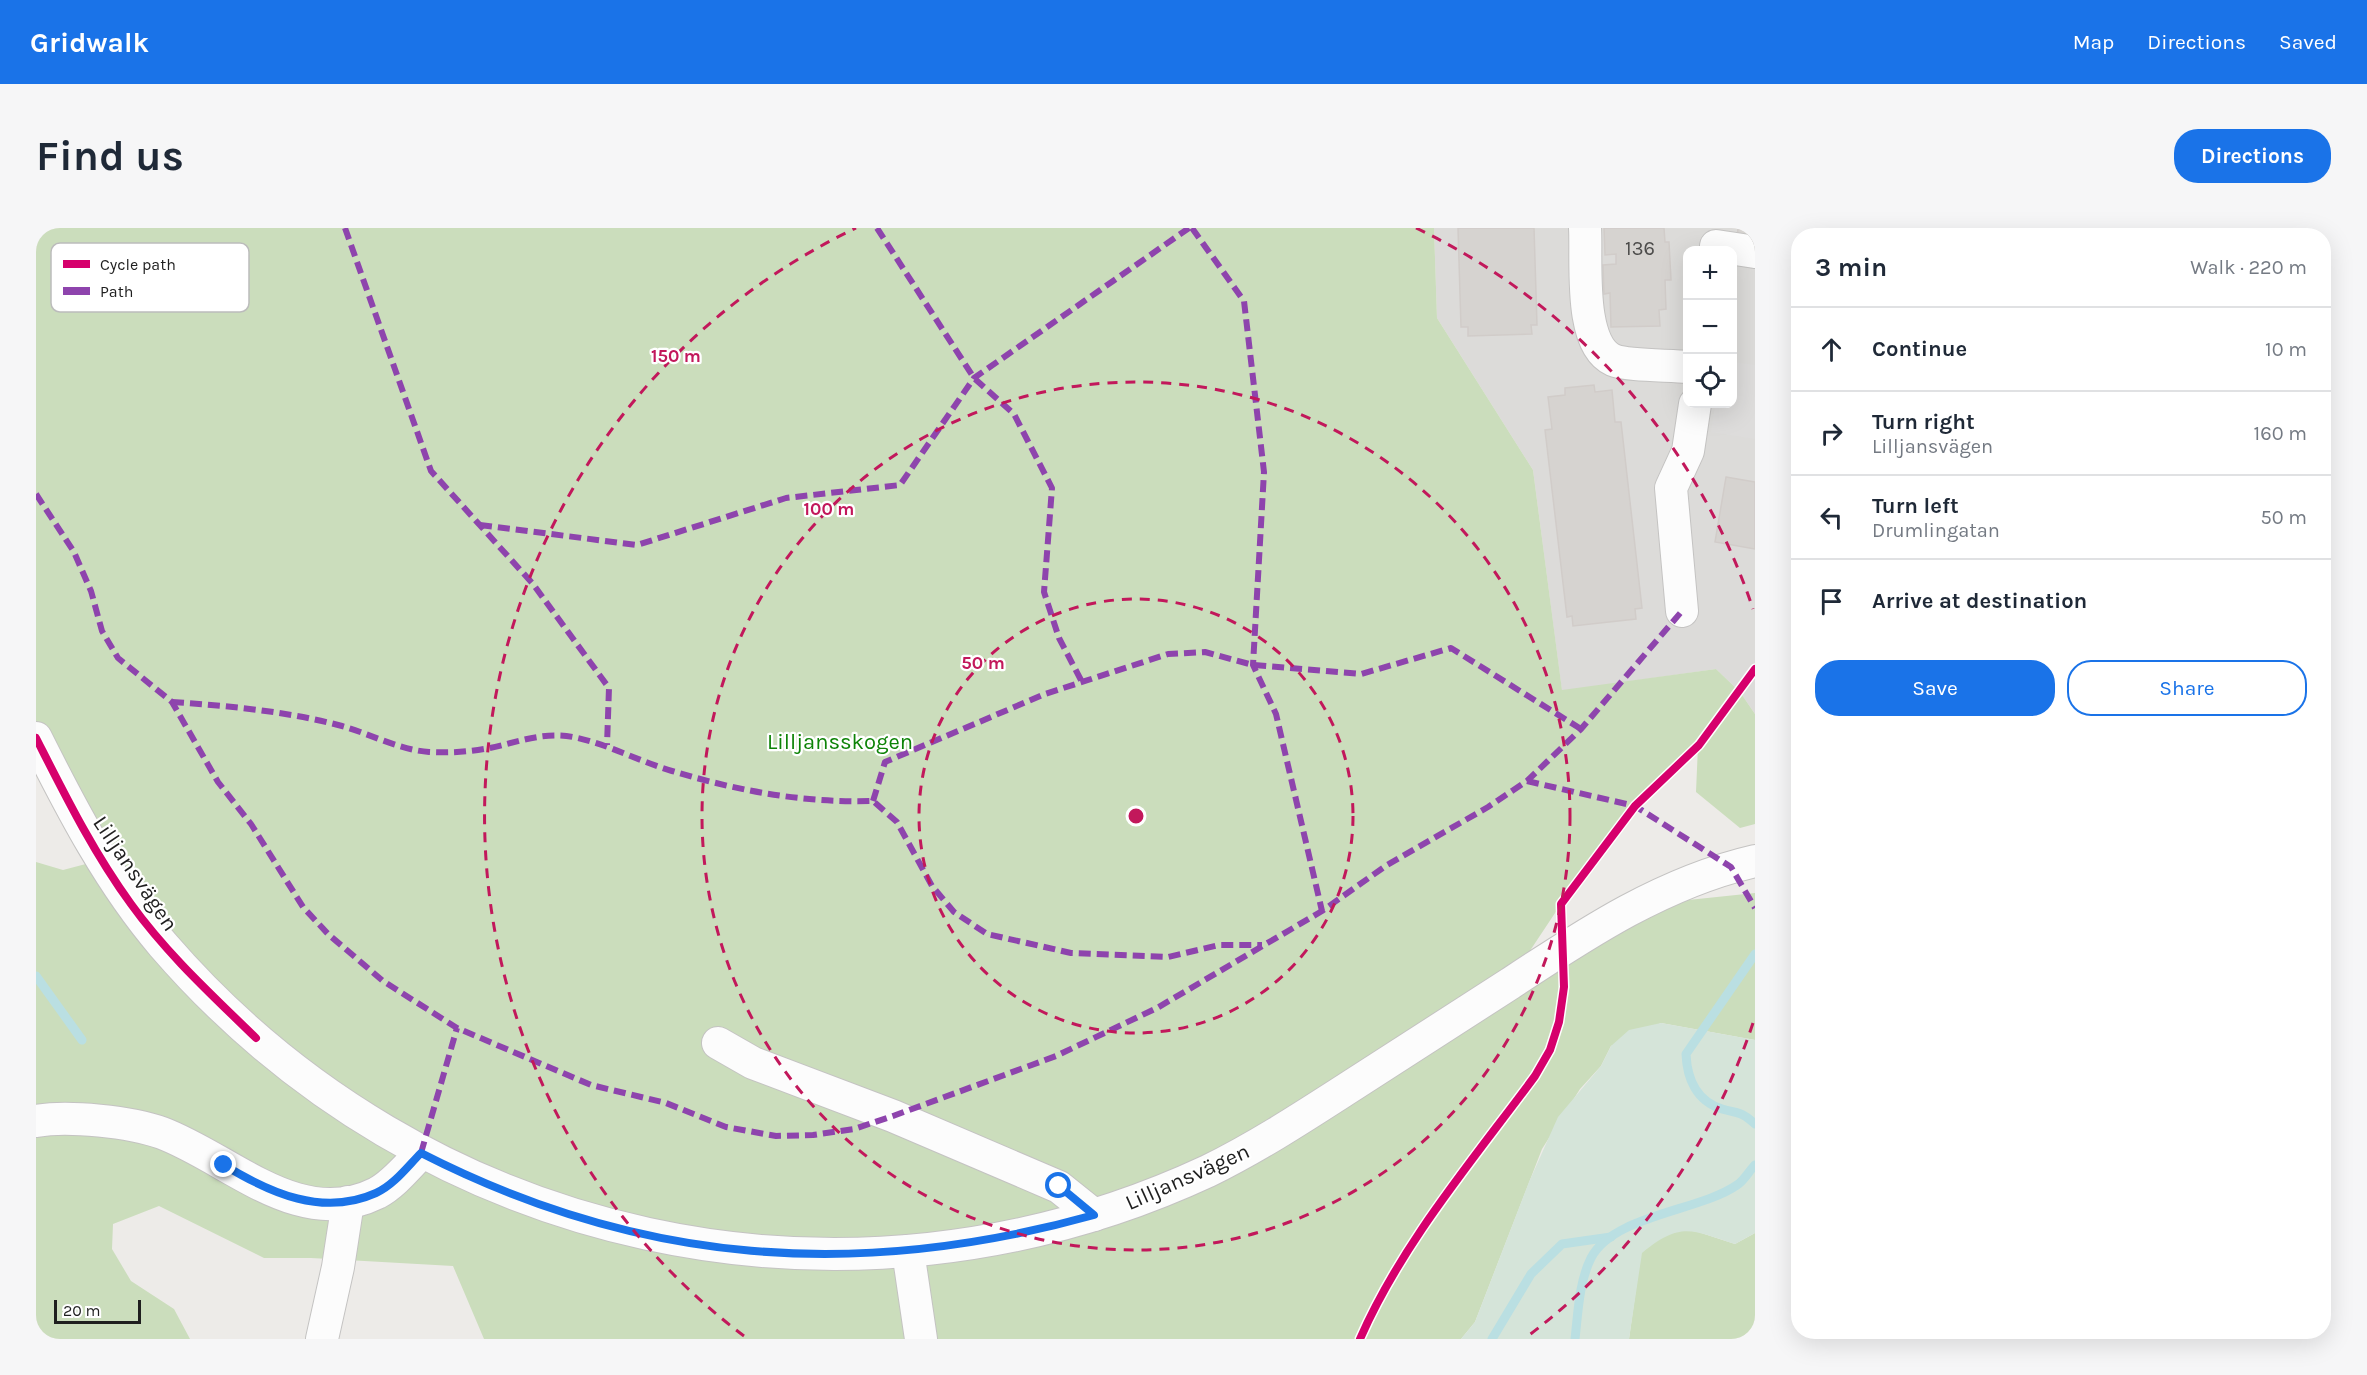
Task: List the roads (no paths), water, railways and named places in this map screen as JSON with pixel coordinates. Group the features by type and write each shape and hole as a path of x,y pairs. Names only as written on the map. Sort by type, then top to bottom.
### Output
{"street":[{"path":"1586,228 1587,318 1596,343 1612,359 1683,366"},
{"path":"1717,242 1755,252"},
{"path":"1682,610 1671,488 1688,451 1694,408"},
{"name":"Lilljansvägen","path":"36,738 62,793 131,904 177,960 275,1055 382,1132 421,1153 512,1195 554,1210 646,1235 742,1251 861,1255 998,1239 1094,1215 1164,1190 1252,1147 1631,906 1731,867 1755,861"},
{"path":"718,1043 753,1064 893,1116 1059,1186 1094,1215"},
{"path":"36,1121 47,1119 113,1123 162,1133 262,1188 306,1202 348,1202 378,1192 421,1153"},
{"path":"322,1339 339,1267 348,1202"},
{"path":"908,1251 921,1339"}],"waterway":[{"path":"1755,954 1686,1054 1688,1072 1699,1094 1713,1105 1743,1115 1755,1124"},
{"path":"36,976 82,1040"},
{"path":"1575,1339 1584,1277 1591,1258 1602,1244 1618,1232 1637,1223 1721,1194 1740,1183 1755,1165"},
{"path":"1492,1339 1531,1274 1562,1244 1611,1237"}],"park label":[{"name":"Lilljansskogen","path":"840,741"}]}
